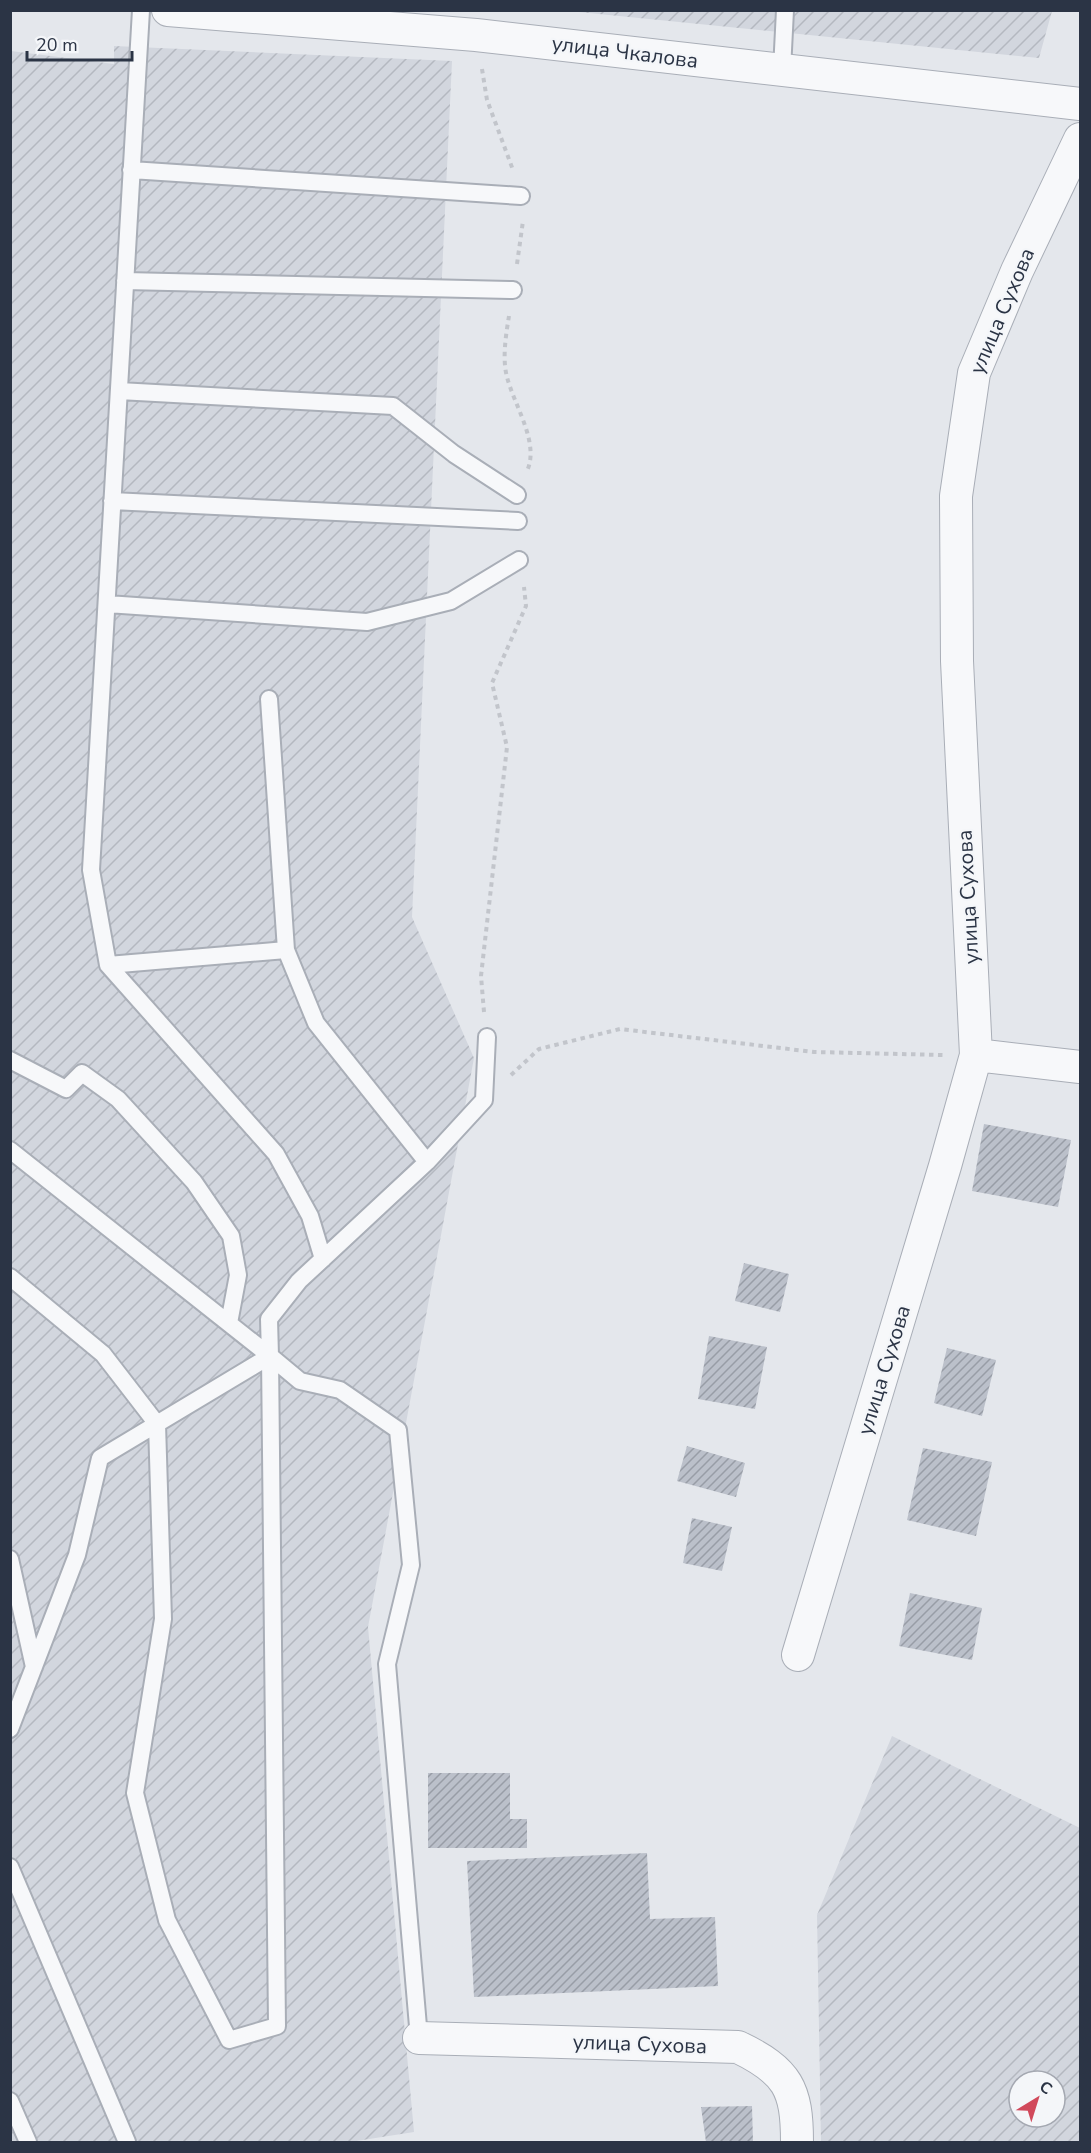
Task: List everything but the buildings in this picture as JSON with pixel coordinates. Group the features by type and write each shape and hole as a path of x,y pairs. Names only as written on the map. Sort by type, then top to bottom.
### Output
{"street":[{"name":"улица Чкалова","path":"168,10 476,34 1080,104"},
{"name":"улица Сухова","path":"798,1654 945,1166 976,1055 957,662 956,496 974,373 1017,271 1080,139"},
{"path":"976,1055 1080,1067"},
{"name":"улица Сухова","path":"419,2038 738,2048 764,2059 785,2080 797,2107 798,2142"}],"lane":[{"path":"141,10 91,870 108,965 276,1155 310,1216 323,1259"},
{"path":"782,70 784,10"},
{"path":"131,170 520,196"},
{"path":"125,281 513,290"},
{"path":"119,391 393,406 454,454 517,495"},
{"path":"112,501 518,521"},
{"path":"107,604 367,622 451,601 519,560"},
{"path":"269,699 286,950 316,1023 427,1162"},
{"path":"108,965 286,950"},
{"path":"10,1277 104,1354 157,1424 163,1619 135,1793 167,1920 230,2040 277,2026 269,1319 299,1281 427,1162 484,1100 487,1037"},
{"path":"10,1060 66,1089 82,1073 118,1099 194,1182 231,1236 238,1275 229,1323"},
{"path":"10,1150 300,1381 340,1390 398,1430 411,1565 387,1664 419,2038"},
{"path":"10,1729 77,1555 100,1458 270,1356"},
{"path":"10,1559 34,1667"},
{"path":"10,1867 127,2142"},
{"path":"10,2101 28,2142"}],"path":[{"path":"484,1100 539,1049 620,1029 814,1052 976,1055"}],"shaded area":[{"path":"569,11 1052,11 1039,58"},
{"path":"114,46 452,61 412,917 474,1058 368,1627 414,2132 350,2142 11,2142 11,51 114,64"},
{"path":"892,1736 1080,1828 1080,2142 821,2142 817,1915"}]}
